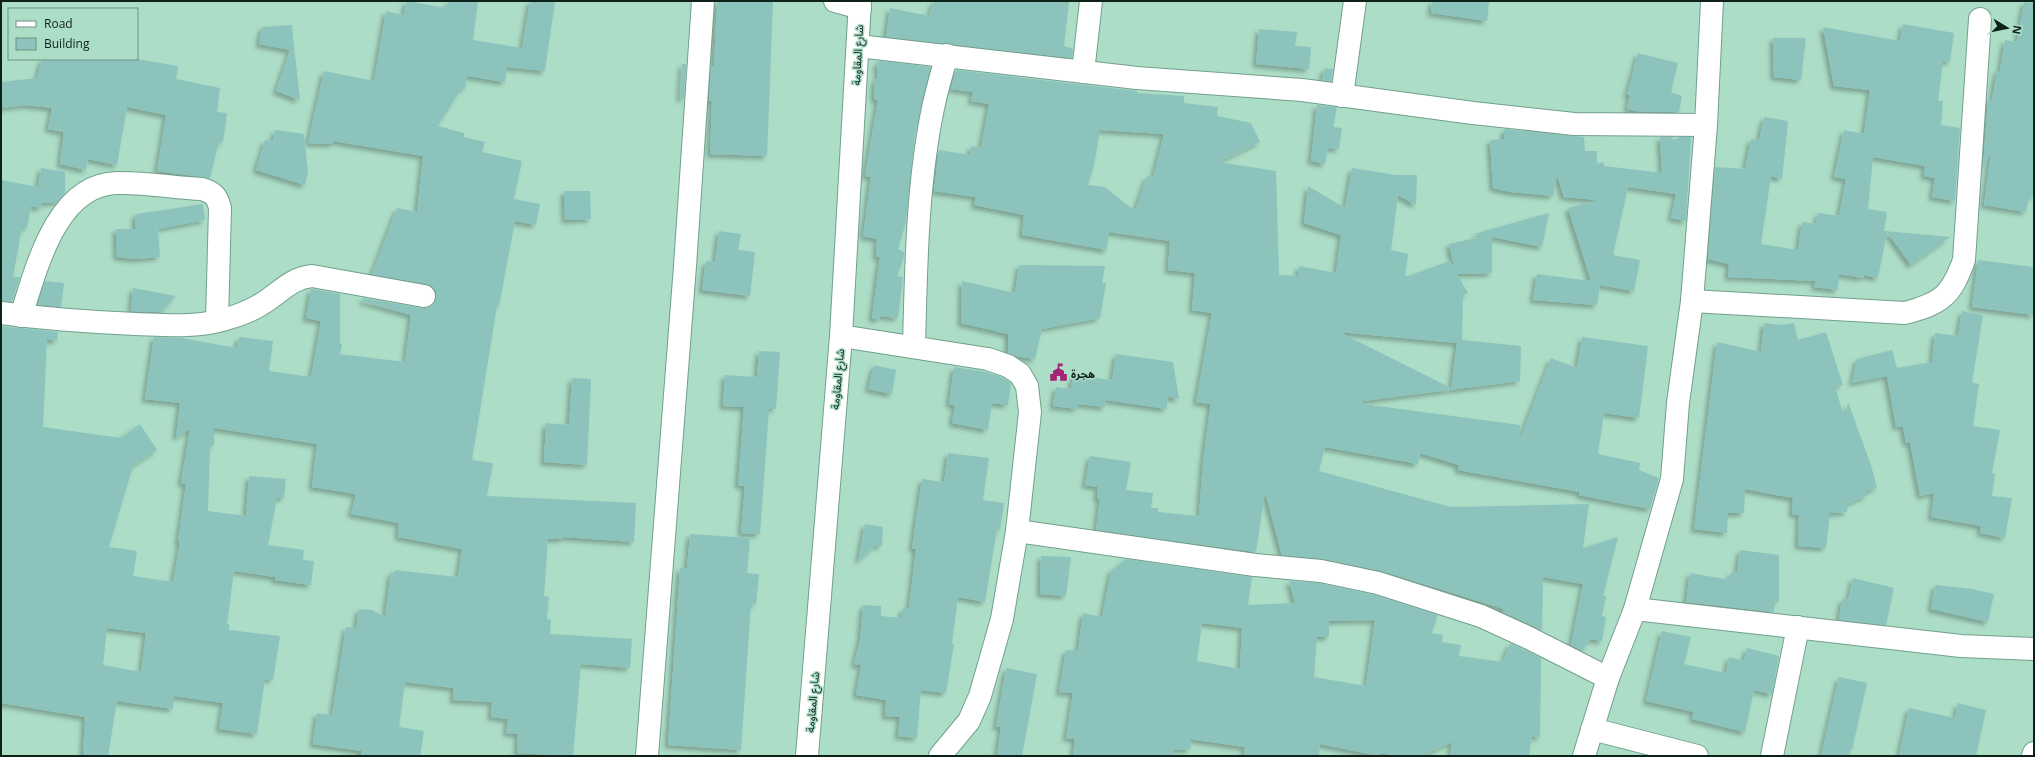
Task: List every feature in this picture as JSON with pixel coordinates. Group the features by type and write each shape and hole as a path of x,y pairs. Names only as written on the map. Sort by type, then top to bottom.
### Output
{"main road":[{"path":"647,756 685,266 702,1"},
{"path":"835,1 860,5"},
{"path":"1083,72 1091,1"},
{"path":"1342,96 1354,1"},
{"path":"1584,756 1608,678 1635,609 1672,479 1678,403 1692,301 1706,125 1712,1"},
{"name":"شارع المقاومة","path":"807,756 841,336 860,5"},
{"path":"1692,301 1904,313 1926,307 1946,295 1957,281 1964,260 1980,19"},
{"path":"858,46 947,55 1083,72 1219,84 1261,86 1473,113 1574,124 1706,125"},
{"path":"914,347 918,232 925,159 933,108 947,55"},
{"path":"217,321 220,208 218,199 213,193 202,189 116,183 99,185 83,195 60,219 46,241 11,314 90,322 181,326 217,321 260,306 292,282 304,277 312,276 424,296"},
{"path":"841,336 988,359 1008,366 1020,374 1027,386 1030,412 1017,531 1002,618 980,696 969,721 940,756"},
{"path":"1017,531 1255,564 1321,571 1378,583 1481,616 1608,678"},
{"path":"1635,609 1961,646 2034,649"},
{"path":"1772,756 1798,628"},
{"path":"1592,729 1698,756"}],"building":[{"path":"406,1 447,8 449,1 478,1 473,40 522,48 530,1 555,1 545,71 507,67 505,82 467,76 465,89 461,89 438,126 464,133 464,137 485,142 482,152 522,161 514,199 540,204 536,225 515,221 499,306 497,306 472,460 493,463 487,496 636,503 634,542 563,537 563,539 548,539 544,596 549,597 547,619 551,620 550,634 632,639 630,668 581,664 573,756 517,753 518,734 506,733 508,719 491,717 492,702 453,700 454,688 405,682 399,727 424,731 420,756 361,756 362,751 313,744 317,713 332,715 346,627 356,628 359,609 372,610 385,617 391,572 395,573 395,570 458,577 462,549 398,537 399,523 351,514 356,494 312,487 317,444 214,428 214,445 210,446 208,511 246,516 249,476 286,479 284,498 277,498 268,545 304,550 303,560 314,561 311,585 275,580 275,577 234,571 227,624 229,624 229,630 280,636 273,680 265,679 257,734 219,729 223,703 174,696 173,709 117,701 108,756 83,756 85,717 1,703 1,326 58,332 57,341 47,339 43,427 121,438 140,424 157,450 133,466 109,547 137,551 133,576 173,582 180,542 178,542 186,484 181,483 190,429 176,438 180,403 145,399 154,337 181,338 237,348 239,337 273,341 269,371 311,377 321,321 306,318 311,289 340,294 340,344 342,344 340,354 405,362 411,315 362,301 363,298 422,308 429,308 434,304 436,299 436,291 432,286 372,274 397,208 417,212 423,156 333,141 333,144 308,143 324,71 374,81 386,11 404,15","holes":["107,628 146,633 141,672 103,665"]},
{"path":"717,1 773,1 767,156 710,154 712,101 709,101 711,66 714,66"},
{"path":"934,1 1069,1 1064,46 1073,49 1072,58 886,37 890,8 929,16"},
{"path":"1432,1 1489,1 1487,21 1431,13"},
{"path":"2024,2 2034,3 2034,197 2029,197 2026,212 1984,205 1991,152 1983,169 1988,99 1992,99 1997,71 2000,71 2005,40 2017,42"},
{"path":"1903,24 1954,33 1950,62 1943,61 1938,101 1943,101 1941,125 1960,128 1955,201 1932,197 1935,178 1924,176 1925,166 1873,157 1868,209 1887,212 1884,231 1950,237 1911,265 1887,232 1878,278 1864,275 1863,278 1839,274 1838,290 1814,287 1816,281 1728,277 1729,264 1708,259 1715,167 1745,169 1751,139 1759,140 1764,117 1788,121 1782,179 1771,176 1761,244 1798,250 1802,222 1816,224 1818,213 1839,216 1846,179 1834,177 1844,130 1864,134 1870,90 1834,86 1823,27 1900,41"},
{"path":"292,25 300,100 276,91 290,50 259,44 262,27"},
{"path":"1259,29 1297,32 1295,46 1311,47 1309,69 1256,64"},
{"path":"1773,38 1806,38 1801,80 1774,77"},
{"path":"1638,53 1678,63 1671,92 1682,96 1679,112 1642,112 1627,109 1630,95 1627,95"},
{"path":"138,59 178,66 176,79 220,88 217,112 227,113 223,142 219,141 210,178 157,171 166,115 127,107 117,165 88,159 86,170 60,164 64,132 48,129 52,108 26,105 1,108 1,82 37,78 42,60"},
{"path":"882,61 931,67 915,135 906,222 898,249 904,252 904,257 897,276 903,277 898,318 880,316 879,320 872,318 880,257 876,257 877,239 863,236 871,177 865,176 878,100 874,99 875,79 878,79 877,62"},
{"path":"682,64 686,64 684,99 680,99"},
{"path":"1325,68 1333,69 1331,81 1322,80"},
{"path":"956,70 1137,91 1137,93 1184,96 1184,103 1218,107 1217,116 1251,123 1260,142 1219,162 1276,171 1279,275 1298,276 1299,266 1336,273 1341,235 1304,223 1308,186 1345,208 1352,168 1395,175 1417,175 1416,205 1398,195 1391,250 1408,254 1405,277 1450,261 1455,270 1449,244 1485,236 1474,234 1549,213 1542,247 1492,237 1492,273 1457,274 1468,293 1463,295 1462,340 1521,346 1520,381 1363,401 1363,404 1520,425 1520,439 1551,358 1577,368 1582,337 1648,346 1639,418 1604,413 1598,454 1640,463 1639,470 1659,478 1650,509 1579,495 1580,492 1458,470 1459,465 1420,453 1418,464 1325,447 1319,471 1451,507 1589,504 1583,548 1618,537 1603,596 1606,596 1602,616 1606,617 1602,641 1590,639 1583,651 1571,645 1583,584 1543,577 1542,630 1503,612 1504,609 1382,571 1323,559 1282,555 1265,492 1256,552 1096,530 1100,499 1097,498 1098,487 1085,485 1090,456 1131,462 1126,490 1153,493 1151,508 1158,508 1158,512 1199,516 1203,462 1210,404 1196,402 1212,313 1192,310 1195,273 1168,270 1170,241 1109,232 1107,250 1022,235 1024,215 974,205 976,197 934,191 939,150 970,155 971,146 981,148 989,104 971,101 973,92 951,89","holes":["1100,130 1164,134 1153,178 1147,176 1135,211 1105,187 1088,185 1094,166","1339,332 1457,343 1451,388"]},
{"path":"1317,105 1337,107 1333,127 1342,128 1339,149 1328,148 1325,164 1311,161"},
{"path":"1504,129 1584,137 1585,151 1597,151 1597,164 1603,162 1604,166 1662,173 1660,137 1673,137 1672,140 1680,137 1691,137 1686,221 1671,218 1676,194 1628,187 1613,255 1640,260 1634,291 1600,285 1597,305 1533,300 1537,274 1591,281 1568,208 1597,200 1564,197 1557,175 1553,196 1511,192 1493,188 1490,140 1504,139"},
{"path":"275,130 304,134 308,172 305,185 256,170 265,140 273,141"},
{"path":"41,168 65,172 65,194 58,202 42,203 41,208 31,206 27,228 22,227 13,277 20,277 12,302 1,301 1,180 38,187"},
{"path":"564,191 590,191 591,219 565,220"},
{"path":"203,204 205,220 158,229 160,257 135,259 117,257 116,229 136,229 135,215"},
{"path":"719,231 741,234 738,250 755,252 750,296 702,290 706,261 715,262"},
{"path":"1978,260 2034,267 2034,315 1972,307"},
{"path":"1019,265 1105,266 1102,283 1106,283 1100,318 1042,329 1035,359 1008,353 1008,334 961,323 962,281 1015,293"},
{"path":"45,281 64,283 61,307 38,305"},
{"path":"133,288 176,296 161,312 131,311"},
{"path":"1962,311 1983,315 1972,382 1979,384 1973,426 2000,430 1992,473 1995,474 1992,496 2012,498 2005,538 1980,533 1981,526 1931,517 1934,493 1920,496 1910,442 1906,443 1903,426 1896,427 1887,376 1852,383 1857,359 1892,350 1897,368 1932,362 1935,333 1958,336"},
{"path":"1764,323 1782,325 1794,323 1798,340 1826,332 1843,385 1835,387 1845,419 1848,402 1871,465 1877,488 1866,491 1868,495 1847,504 1847,512 1830,513 1826,548 1798,546 1799,515 1792,514 1793,498 1745,489 1744,513 1728,513 1727,533 1694,529 1717,342 1761,352"},
{"path":"759,351 780,352 776,409 769,409 760,534 741,533 745,486 738,485 744,407 723,406 725,375 757,377"},
{"path":"1116,354 1173,362 1179,399 1168,397 1167,409 1106,400 1105,407 1078,404 1077,409 1053,406 1056,387 1071,389 1073,375 1112,380"},
{"path":"874,365 896,370 892,394 868,389"},
{"path":"954,367 986,372 1002,377 1011,383 1008,405 992,403 988,430 952,423 955,405 949,404"},
{"path":"572,378 591,379 587,465 544,462 546,423 569,425"},
{"path":"948,453 989,458 983,500 1004,503 1000,530 997,529 985,602 958,597 952,643 954,644 946,693 921,690 917,738 898,736 900,717 885,716 886,700 856,695 861,665 854,664 860,640 863,605 881,606 881,616 901,618 903,608 909,609 916,549 912,548 922,479 944,482"},
{"path":"865,524 883,527 882,546 876,545 858,562"},
{"path":"690,534 750,538 747,573 759,574 756,604 751,603 741,750 668,745 680,568 687,568"},
{"path":"1740,550 1779,555 1779,602 1774,601 1774,612 1686,602 1690,573 1730,580 1731,572 1737,573"},
{"path":"1041,556 1071,557 1066,596 1040,594"},
{"path":"1126,559 1252,577 1248,605 1295,603 1289,581 1319,583 1375,595 1438,615 1432,633 1443,635 1442,642 1461,645 1459,656 1503,662 1510,643 1541,658 1540,738 1532,736 1529,756 1450,756 1452,742 1421,756 1398,756 1380,753 1379,756 1320,744 1319,756 1244,756 1245,747 1190,739 1191,749 1174,750 1173,756 1073,756 1075,739 1066,738 1073,693 1059,692 1066,650 1078,650 1083,613 1102,617 1111,571","holes":["1375,620 1366,686 1314,677 1317,637 1329,637 1329,621","1202,623 1242,628 1240,669 1197,661"]},
{"path":"1853,578 1894,588 1886,625 1839,620 1842,599 1848,600"},
{"path":"1935,585 1972,589 1994,594 1988,622 1931,609"},
{"path":"1662,631 1691,637 1684,664 1726,673 1729,657 1744,661 1747,648 1779,656 1772,694 1754,690 1745,732 1692,719 1694,712 1646,701"},
{"path":"1006,668 1037,674 1022,756 997,756 1001,727 996,727"},
{"path":"1839,677 1867,683 1852,750 1850,749 1848,756 1821,756"},
{"path":"1958,703 1986,710 1976,756 1899,756 1909,708 1955,718"}],"place":[{"name":"هجرة","path":"1058,373"}]}
